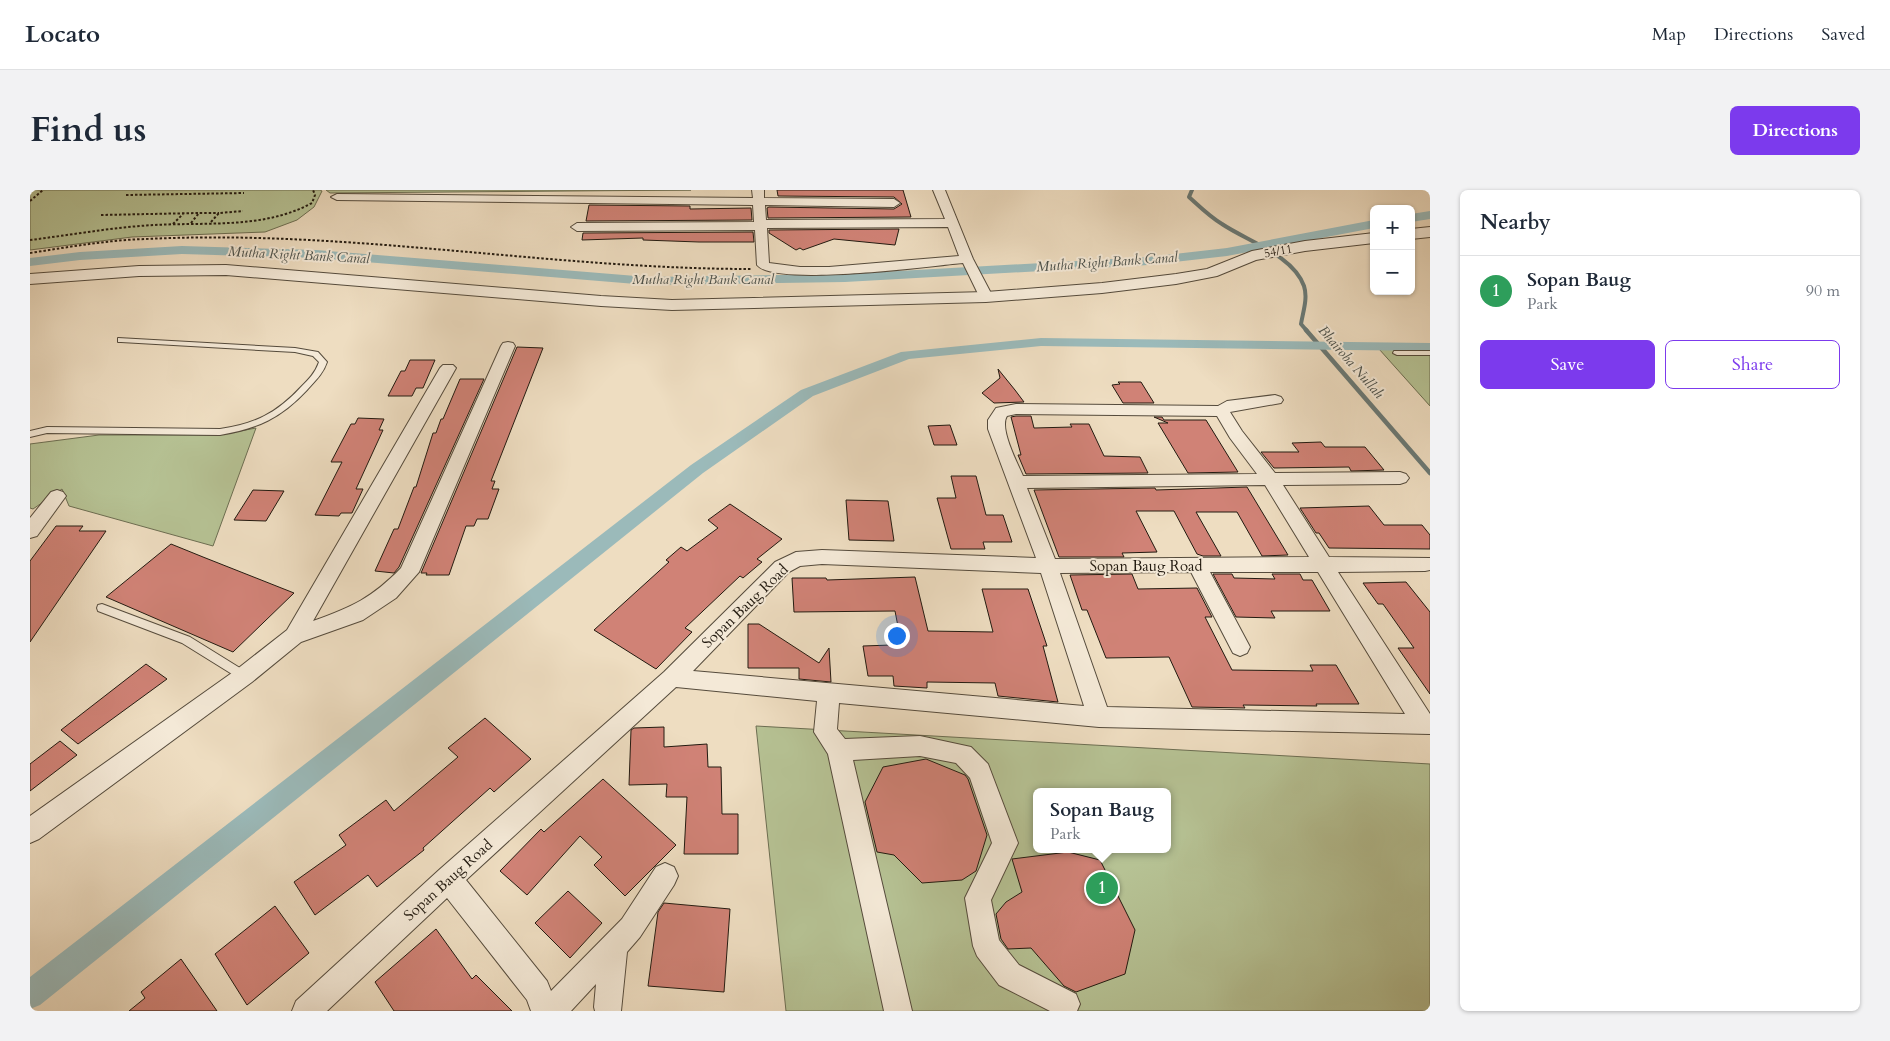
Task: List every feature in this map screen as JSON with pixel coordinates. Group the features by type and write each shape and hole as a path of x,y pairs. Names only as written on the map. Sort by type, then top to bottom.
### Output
{"street":[{"path":"939,190 968,261 984,292"},
{"path":"758,196 763,265 769,269 802,271 968,261"},
{"path":"337,197 758,196 894,203"},
{"path":"578,227 952,223"},
{"path":"1415,234 1430,232"},
{"name":"54/11","path":"30,279 130,272 226,270 601,301 672,305 1102,288 1210,273 1252,256 1305,246 1370,238"},
{"path":"30,831 244,676 294,636 356,614 389,593 409,572 508,346"},
{"path":"294,636 448,368"},
{"path":"1099,717 1048,566 996,429 996,420 1002,412 1016,409 1222,411 1227,406 1275,400"},
{"path":"1222,411 1236,434 1270,479 1427,724"},
{"path":"1016,482 1400,478"},
{"path":"33,521 58,496"},
{"name":"Sopan Baug Road","path":"306,1011 448,879 672,678 782,567 796,559 822,557 1048,566 1425,564"},
{"path":"1197,566 1240,647"},
{"path":"672,678 1099,717 1427,724"},
{"path":"829,692 825,732 839,750 898,1011"},
{"path":"839,750 920,746 963,754 980,772 1005,843 992,873 978,898 987,946 1009,975 1066,1004"},
{"path":"551,1011 631,928 665,876"},
{"path":"448,879 537,991 545,1011"},
{"path":"608,1007 614,945"}],"lane":[{"path":"30,434 47,430 220,432 242,429 266,421 281,411 320,373 323,362 315,354 294,350 121,340"},
{"path":"1397,353 1430,353"},
{"path":"102,608 186,640 244,676"}],"path":[{"path":"30,201 43,190"},
{"path":"198,194 201,190"},
{"path":"217,193 220,190"},
{"path":"234,193 237,190"},
{"path":"30,240 173,224 254,222 292,214 312,203 313,190"},
{"path":"126,195 244,193"},
{"path":"211,223 219,212"},
{"path":"101,215 243,212"},
{"path":"173,224 183,213"},
{"path":"190,223 199,213"},
{"path":"30,253 99,243 160,238 235,238 397,245 538,259 630,265 769,269"}],"green space":[{"path":"30,190 322,191 314,207 297,220 265,232 132,237 30,250"},
{"path":"326,190 691,190 330,193"},
{"path":"1379,349 1430,350 1430,406"},
{"path":"256,428 213,546 69,506 62,489 33,509 30,508 30,444 99,435 219,435"},
{"path":"756,726 1430,764 1430,1011 786,1011"}],"building":[{"path":"777,190 903,190 911,217 768,218 767,208 769,207 894,209 902,204 894,197 778,196"},
{"path":"589,205 690,206 690,209 751,208 752,220 586,221"},
{"path":"899,229 895,245 834,239 803,250 800,248 796,250 769,233 769,230"},
{"path":"753,232 754,242 643,240 643,238 582,240 583,233"},
{"path":"517,347 543,348 491,481 495,481 492,489 499,489 488,519 477,519 474,526 466,526 449,575 426,575 427,573 421,573"},
{"path":"410,360 435,360 423,388 416,388 412,396 388,396 401,371 405,371"},
{"path":"998,369 1024,402 994,403 982,393 1000,378"},
{"path":"460,379 484,379 399,567 394,573 375,571 394,529 398,529 414,487 416,487 433,433 436,433 441,419 443,419"},
{"path":"1118,382 1141,382 1154,403 1123,403 1112,385 1120,384"},
{"path":"1031,416 1034,428 1072,427 1070,424 1089,424 1104,456 1140,457 1148,473 1026,474 1018,455 1021,455 1011,417"},
{"path":"1154,417 1162,417 1164,420 1206,420 1238,472 1188,473 1158,423 1168,423"},
{"path":"358,418 384,419 379,430 383,430 356,489 363,489 352,513 341,513 339,516 315,515 342,462 331,462 351,424 355,424"},
{"path":"950,425 957,445 934,445 928,426"},
{"path":"1321,442 1325,447 1365,447 1384,470 1351,471 1349,467 1274,468 1261,452 1299,452 1292,443"},
{"path":"951,476 976,476 986,515 1003,515 1012,542 983,542 985,549 951,549 937,498 956,498"},
{"path":"1247,487 1288,555 1262,556 1237,512 1196,512 1221,556 1203,556 1197,554 1174,511 1136,511 1157,552 1122,553 1124,557 1059,557 1034,490 1155,488 1156,490"},
{"path":"253,490 284,491 266,521 234,520"},
{"path":"846,500 888,501 894,541 849,540"},
{"path":"730,504 782,539 757,559 762,562 743,578 740,576 685,628 692,632 656,669 594,630 669,562 666,560 681,547 687,551 718,528 708,520"},
{"path":"1369,506 1384,525 1422,525 1430,535 1430,549 1329,548 1319,533 1316,533 1300,508"},
{"path":"56,526 83,526 79,531 106,531 30,642 30,561"},
{"path":"171,544 294,593 233,652 106,597"},
{"path":"1132,574 1138,589 1197,588 1212,617 1205,617 1232,670 1313,671 1310,665 1336,665 1359,704 1316,704 1317,706 1243,705 1245,708 1192,707 1169,657 1106,658 1087,610 1082,610 1070,575"},
{"path":"1213,574 1232,574 1234,578 1275,579 1272,574 1300,574 1303,580 1312,580 1330,611 1271,611 1275,618 1236,617"},
{"path":"915,577 928,631 993,632 982,589 1028,589 1047,646 1043,646 1058,702 998,696 995,683 927,682 927,688 894,686 893,676 868,676 863,646 891,645 891,641 901,642 895,611 794,612 792,578 826,578 827,580"},
{"path":"1406,582 1430,612 1430,694 1398,648 1414,648 1383,604 1378,604 1363,583"},
{"path":"748,624 759,624 819,663 829,648 831,682 799,679 799,668 748,668"},
{"path":"146,664 167,679 78,744 61,730"},
{"path":"485,718 531,759 494,792 490,788 423,848 424,850 377,887 368,875 315,915 294,882 346,845 339,835 386,800 394,811 458,757 448,748"},
{"path":"664,727 664,747 707,744 708,767 721,767 722,814 738,814 738,854 684,854 687,797 666,797 667,784 629,785 631,730 634,728"},
{"path":"60,741 77,755 30,791 30,764"},
{"path":"926,759 965,775 987,835 976,871 962,880 922,883 894,855 877,852 865,802 883,767"},
{"path":"603,779 676,845 625,896 594,865 602,857 580,836 527,895 500,871 541,829 544,832"},
{"path":"1072,853 1100,860 1135,930 1125,974 1076,992 1064,986 1031,948 1008,949 1001,939 996,914 1006,902 1022,892 1012,859"},
{"path":"568,891 602,923 570,958 535,923"},
{"path":"664,903 730,909 724,992 648,986 658,912"},
{"path":"275,906 309,953 247,1005 215,954"},
{"path":"436,929 472,979 476,975 512,1011 394,1011 375,982"},
{"path":"181,959 217,1011 129,1011 145,998 141,992"}],"waterway":[{"name":"Bhairoba Nullah","path":"1192,190 1189,197 1209,215 1280,257 1298,275 1306,295 1301,324 1307,331"},
{"name":"Mutha Right Bank Canal","path":"1415,217 1430,215"},
{"name":"Mutha Right Bank Canal","path":"30,262 80,256 182,250 316,254 648,281 845,278 1148,261 1227,252 1370,225"},
{"name":"Bhairoba Nullah","path":"1306,330 1430,473"},
{"path":"30,995 697,469 807,393 906,355 1041,342 1430,347"}],"place":[{"name":"Sopan Baug","path":"1102,888"}]}
